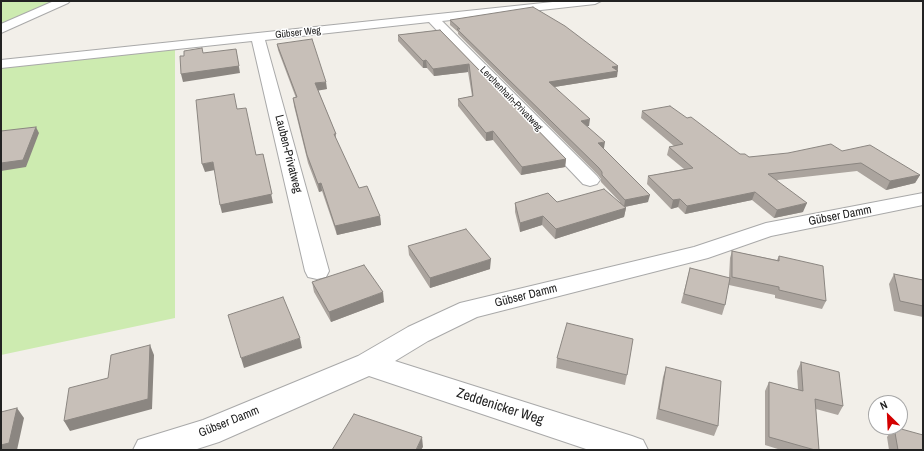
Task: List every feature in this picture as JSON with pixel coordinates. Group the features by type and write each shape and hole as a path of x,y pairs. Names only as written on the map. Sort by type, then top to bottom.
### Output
{"street":[{"path":"1,29 64,1"},
{"name":"Gübser Weg","path":"1,64 595,1"},
{"name":"Lerchenhain-Privatweg","path":"432,18 590,180"},
{"name":"Lauben-Privatweg","path":"258,37 317,271"},
{"name":"Gübser Damm","path":"149,450 208,432 368,364 418,334 469,310 700,253 766,230 923,199"},
{"name":"Zeddenicker Weg","path":"368,364 632,450"}],"green space":[{"path":"1,1 64,1 1,29"},
{"path":"175,48 175,318 1,355 1,68"}],"building":[{"path":"533,7 565,26 618,66 612,67 618,71 549,82 590,119 581,121 605,142 598,143 650,195 625,200 602,175 599,168 457,29 460,29 450,20"},
{"path":"440,30 566,159 522,167 493,131 486,133 458,99 473,96 469,64 433,69 426,60 423,61 398,35"},
{"path":"312,39 326,82 315,83 336,134 334,134 359,188 367,186 380,216 335,226 321,183 318,184 307,155 293,98 297,97 277,44"},
{"path":"202,48 203,53 236,49 239,66 181,74 180,56 184,56 184,51"},
{"path":"234,94 237,109 246,108 256,155 263,154 272,194 220,205 213,162 202,164 196,100"},
{"path":"670,106 687,118 691,117 740,154 745,154 749,157 788,153 831,144 842,151 870,145 920,175 890,181 861,163 768,174 807,203 777,210 755,192 687,206 680,199 673,200 648,176 693,168 669,147 683,144 642,111"},
{"path":"36,127 23,160 1,163 1,131"},
{"path":"604,189 626,208 556,229 543,216 520,223 515,203 548,193 557,202"},
{"path":"466,229 491,259 430,278 408,246"},
{"path":"732,251 779,261 779,256 823,266 826,301 779,290 779,287 732,277"},
{"path":"364,265 383,292 329,312 312,282"},
{"path":"690,268 730,278 725,305 684,294"},
{"path":"894,274 923,280 923,306 900,301"},
{"path":"283,297 300,338 241,358 228,315"},
{"path":"567,323 633,339 627,375 557,358"},
{"path":"150,345 148,399 64,421 69,388 108,378 111,355"},
{"path":"801,362 839,372 843,406 815,399 819,450 769,437 769,382 803,391"},
{"path":"666,367 721,381 718,426 659,409"},
{"path":"17,408 9,443 1,445 1,412"},
{"path":"354,414 422,437 416,450 332,450"},
{"path":"908,431 923,435 923,450 898,450 895,435 908,435"}]}
